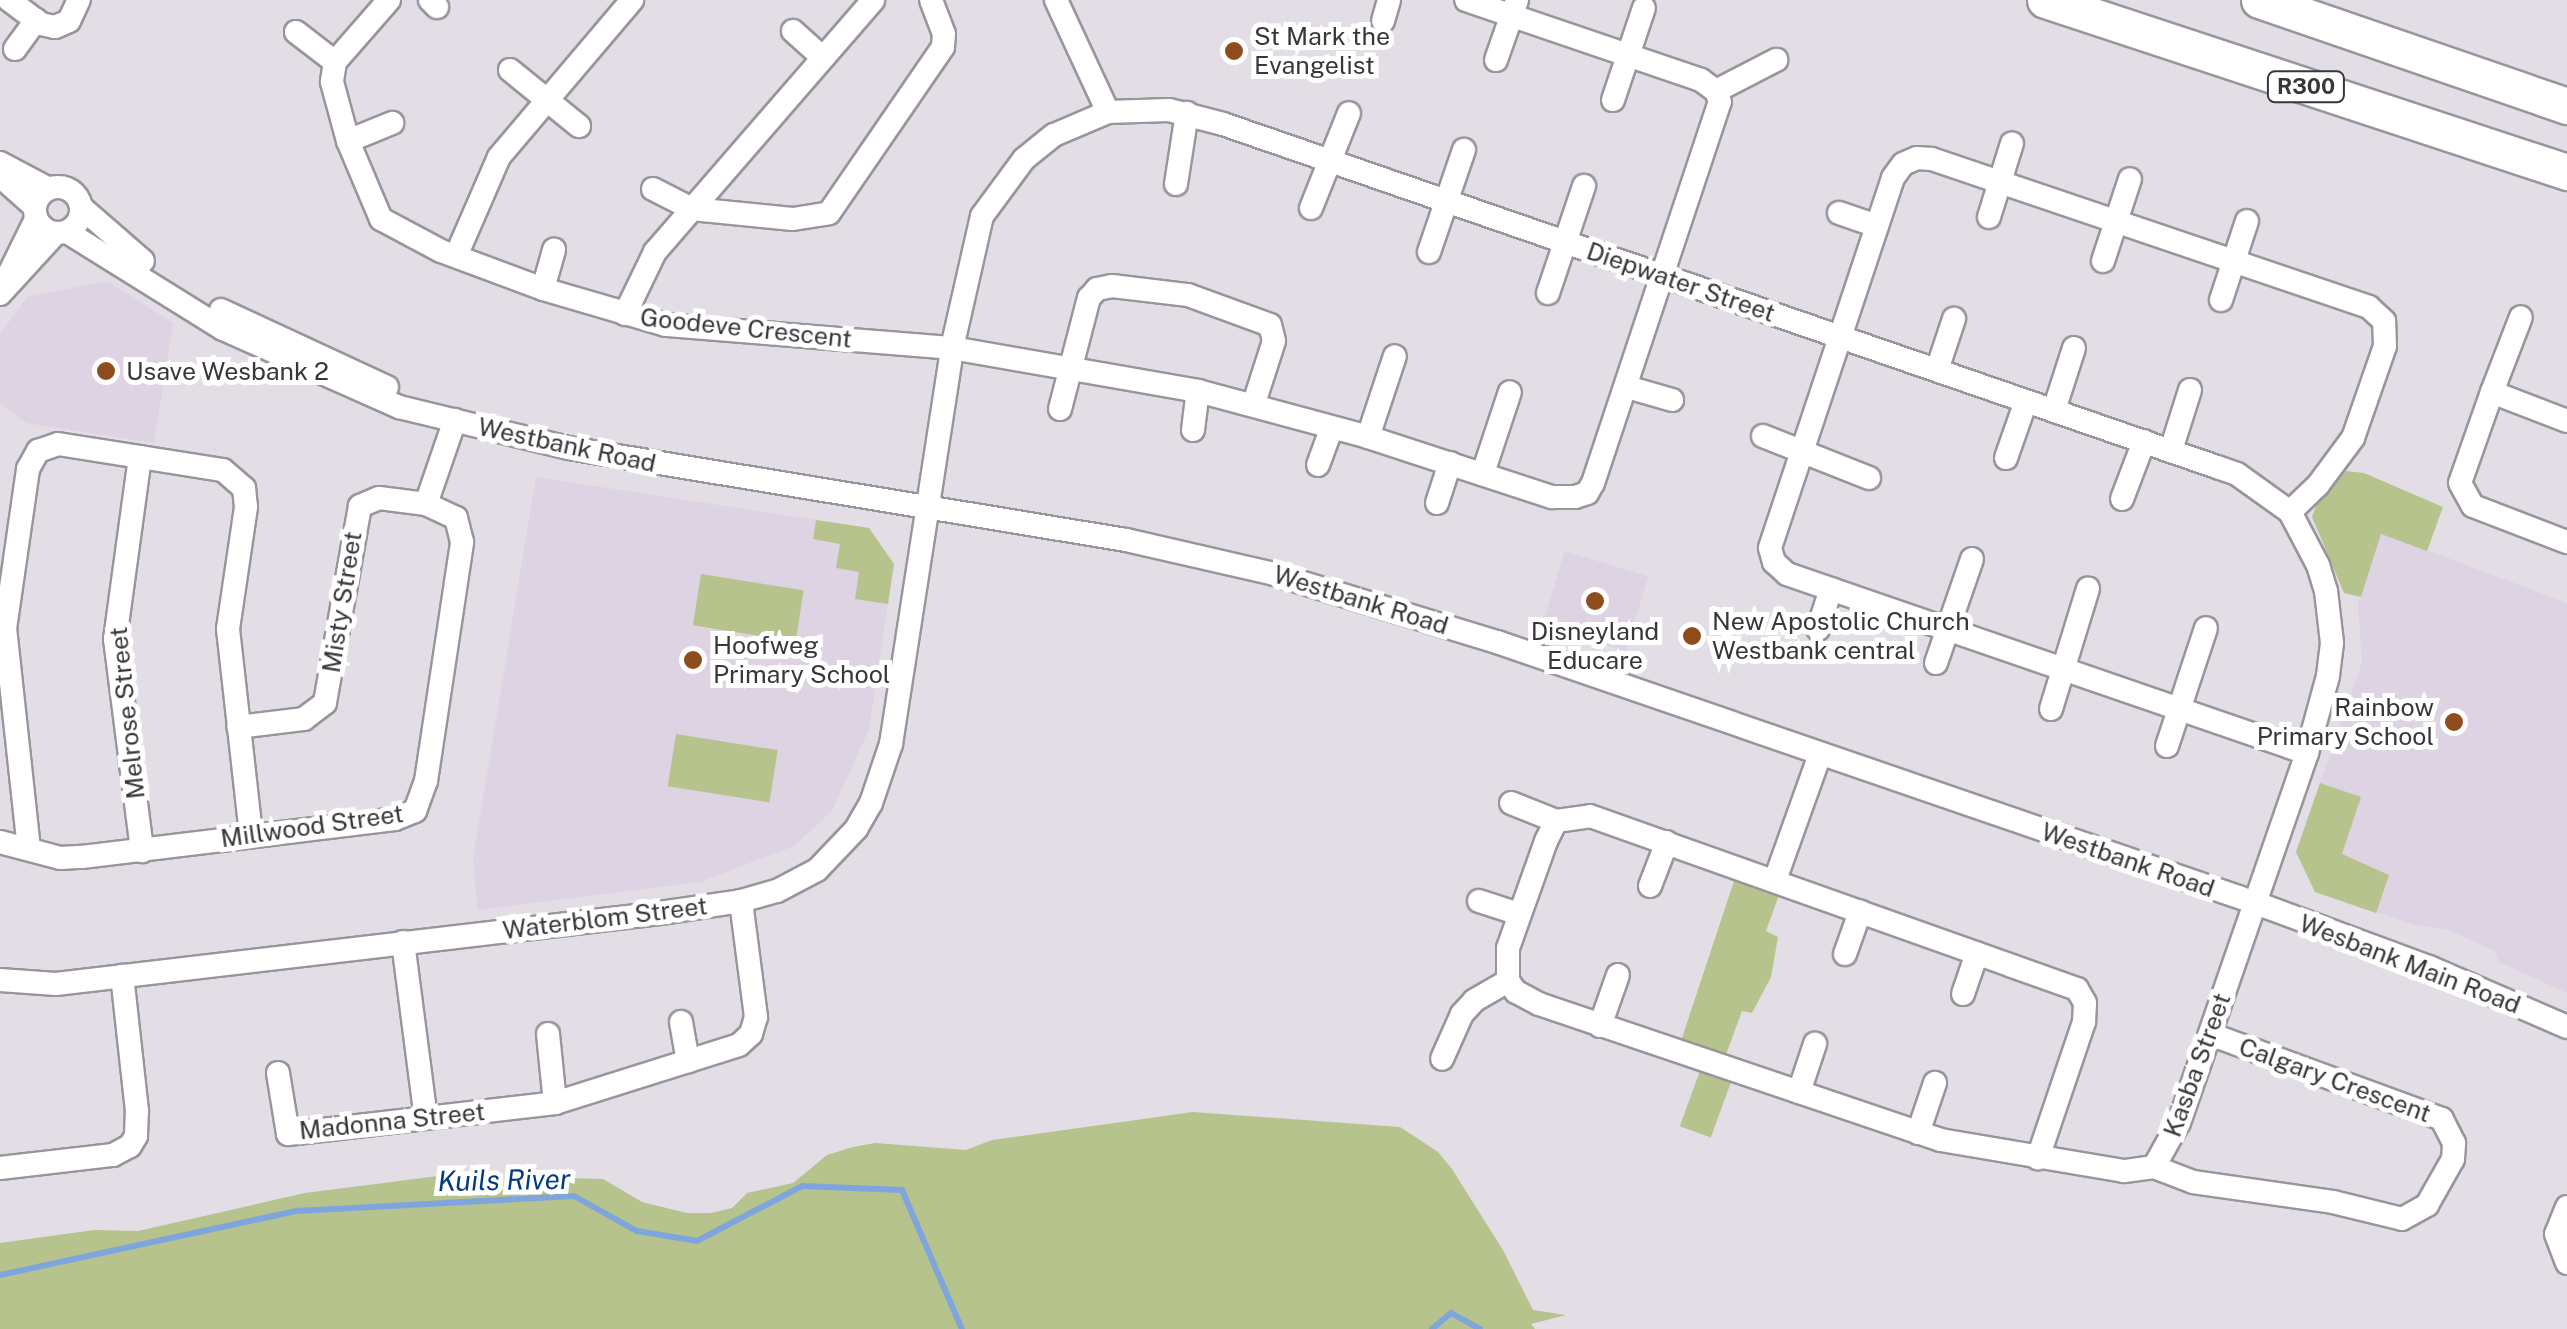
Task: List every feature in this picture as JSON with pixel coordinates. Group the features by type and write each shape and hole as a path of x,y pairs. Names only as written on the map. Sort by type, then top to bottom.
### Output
{"highway":[{"name":"R300","path":"2045,0 2567,172"},
{"path":"2259,0 2567,106"}],"street":[{"path":"9,0 48,27 63,26 74,15 80,0"},
{"path":"296,32 336,62 389,0"},
{"path":"625,314 644,266 873,0"},
{"path":"653,188 692,210 794,219 829,213 943,47 944,34 931,0"},
{"path":"1056,0 1108,112"},
{"path":"1466,0 1514,8 1628,55 1702,80 1716,91 1720,113 1626,386 1672,400"},
{"path":"456,256 499,157 625,2"},
{"path":"1496,60 1514,8"},
{"path":"1613,100 1644,8"},
{"path":"15,49 36,20"},
{"path":"794,31 823,58"},
{"path":"1716,91 1776,60"},
{"name":"Goodeve Crescent","path":"336,62 332,82 348,141 380,219 456,256 625,314 679,326 952,348 1198,391 1368,437 1552,497 1587,493 1626,386"},
{"path":"510,70 578,126"},
{"name":"Diepwater Street","path":"926,506 974,238 998,188 1024,159 1054,135 1108,112 1187,113 2237,474 2290,512 2322,578 2332,643 2328,676 2306,753 2253,902"},
{"path":"1176,184 1187,113"},
{"path":"1311,208 1349,113"},
{"path":"348,141 392,124"},
{"path":"1989,218 2012,144"},
{"path":"1429,252 1464,150"},
{"path":"2290,512 2318,486 2354,438 2385,346 2384,321 2368,307 2234,261 1931,159 1910,160 1893,178 1771,554 1788,574 2306,753"},
{"path":"0,163 49,216"},
{"path":"0,176 49,216 77,225 82,207"},
{"path":"2104,261 2130,178"},
{"path":"1548,293 1584,186"},
{"name":"Westbank Road","path":"447,417 228,314 153,269 107,234 67,188 49,216 254,345 399,408 630,460 1126,540 1274,574 1497,642 2253,902"},
{"path":"1839,213 1877,226"},
{"path":"0,293 49,216"},
{"path":"2221,300 2247,221"},
{"path":"543,289 554,250"},
{"path":"1060,410 1067,370 1089,298 1097,289 1112,286 1188,295 1270,325 1274,342 1254,404"},
{"path":"2521,317 2460,476 2463,495 2473,506 2567,542"},
{"path":"1937,370 1954,319"},
{"path":"2054,410 2074,348"},
{"path":"1368,437 1395,356"},
{"path":"2170,450 2190,390"},
{"path":"1192,430 1198,391"},
{"path":"1482,473 1510,392"},
{"path":"2492,392 2567,421"},
{"path":"2006,458 2026,400"},
{"path":"426,504 447,417"},
{"path":"1318,465 1332,427"},
{"path":"1763,436 1869,478"},
{"path":"2122,499 2144,441"},
{"path":"29,849 5,629 28,469 38,450 58,444 223,470 244,488 246,507 228,629 252,835"},
{"name":"Melrose Street","path":"140,457 115,638 142,851"},
{"path":"1436,504 1450,463"},
{"name":"Misty Street","path":"238,727 304,719 320,710 328,694 358,511 378,498 426,504"},
{"name":"Millwood Street","path":"0,842 60,858 395,819 418,807 462,533 456,518 426,504"},
{"name":"Waterblom Street","path":"0,980 38,986 741,901 777,891 817,870 856,829 872,803 891,744 926,506"},
{"path":"1936,662 1972,558"},
{"path":"2051,709 2088,588"},
{"path":"1818,629 1831,589"},
{"path":"2167,746 2206,628"},
{"path":"1775,880 1820,754"},
{"path":"1511,803 1556,821 1584,815 1667,842 2072,986 2085,1003 2084,1022 2038,1158"},
{"path":"1442,1059 1462,1014 1474,1001 1508,981 1506,962 1519,914 1556,821"},
{"path":"1650,886 1667,842"},
{"path":"1479,900 1519,914"},
{"name":"Madonna Street","path":"278,1073 288,1134 555,1103 740,1045 754,1028 741,901"},
{"name":"Wesbank Main Road","path":"2253,902 2466,982 2567,1027"},
{"name":"Kasba Street","path":"1508,981 1526,998 1600,1026 1918,1132 1978,1149 2124,1171 2154,1167 2171,1142 2253,902"},
{"path":"1844,954 1860,912"},
{"path":"403,942 426,1118"},
{"path":"1963,994 1977,953"},
{"path":"1,1161 112,1155 130,1146 136,1136 138,1112 122,976"},
{"path":"1600,1026 1618,976"},
{"path":"681,1022 688,1062"},
{"path":"548,1034 555,1103"},
{"name":"Calgary Crescent","path":"2154,1167 2193,1182 2333,1202 2402,1219 2427,1205 2452,1159 2454,1142 2442,1119 2210,1034"},
{"path":"1799,1092 1815,1044"},
{"path":"1918,1132 1935,1083"},
{"path":"2567,1207 2556,1234 2567,1263"}],"shaded area":[{"path":"108,281 173,323 154,443 26,423 0,404 0,334 27,297"},
{"name":"Hoofweg Primary School","path":"536,477 869,528 894,564 869,729 832,811 794,846 700,882 478,910 473,859"},
{"name":"Rainbow Primary School","path":"2381,533 2567,603 2567,993 2499,962 2494,951 2449,930 2415,925 2315,892 2296,852 2362,662 2358,605"},
{"name":"Disneyland Educare","path":"1565,551 1648,576 1625,651 1542,626"}],"green space":[{"path":"2346,471 2364,473 2443,507 2427,551 2381,534 2361,597 2344,593 2312,517 2318,500"},
{"path":"816,520 869,528 894,564 888,604 855,599 859,572 836,568 840,544 813,539"},
{"path":"701,574 804,590 796,642 693,625"},
{"path":"676,734 778,750 769,802 668,786"},
{"path":"2320,783 2361,797 2342,854 2389,875 2376,913 2315,892 2296,852"},
{"path":"1736,875 1780,892 1766,931 1778,937 1771,977 1752,1013 1742,1011 1724,1060 1680,1044"},
{"path":"1701,1068 1732,1079 1711,1138 1680,1126"},
{"path":"1193,1112 1400,1127 1438,1152 1452,1169 1503,1250 1533,1310 1566,1315 1531,1324 1535,1329 0,1329 0,1243 94,1230 138,1231 305,1193 446,1175 603,1179 642,1202 687,1213 711,1213 732,1208 747,1193 793,1183 827,1155 853,1147 875,1143 966,1150 992,1140"}],"waterway":[{"name":"Kuils River","path":"0,1275 297,1211 574,1196 637,1231 697,1241 802,1186 902,1190 962,1329"},
{"name":"Kuils River","path":"1432,1329 1451,1313 1480,1329"}],"place":[{"name":"St Mark the Evangelist","path":"1234,51"},
{"name":"Usave Wesbank 2","path":"106,371"},
{"name":"Disneyland Educare","path":"1595,601"},
{"name":"New Apostolic Church Westbank central","path":"1692,636"},
{"name":"Hoofweg Primary School","path":"693,660"},
{"name":"Rainbow Primary School","path":"2454,722"}]}
